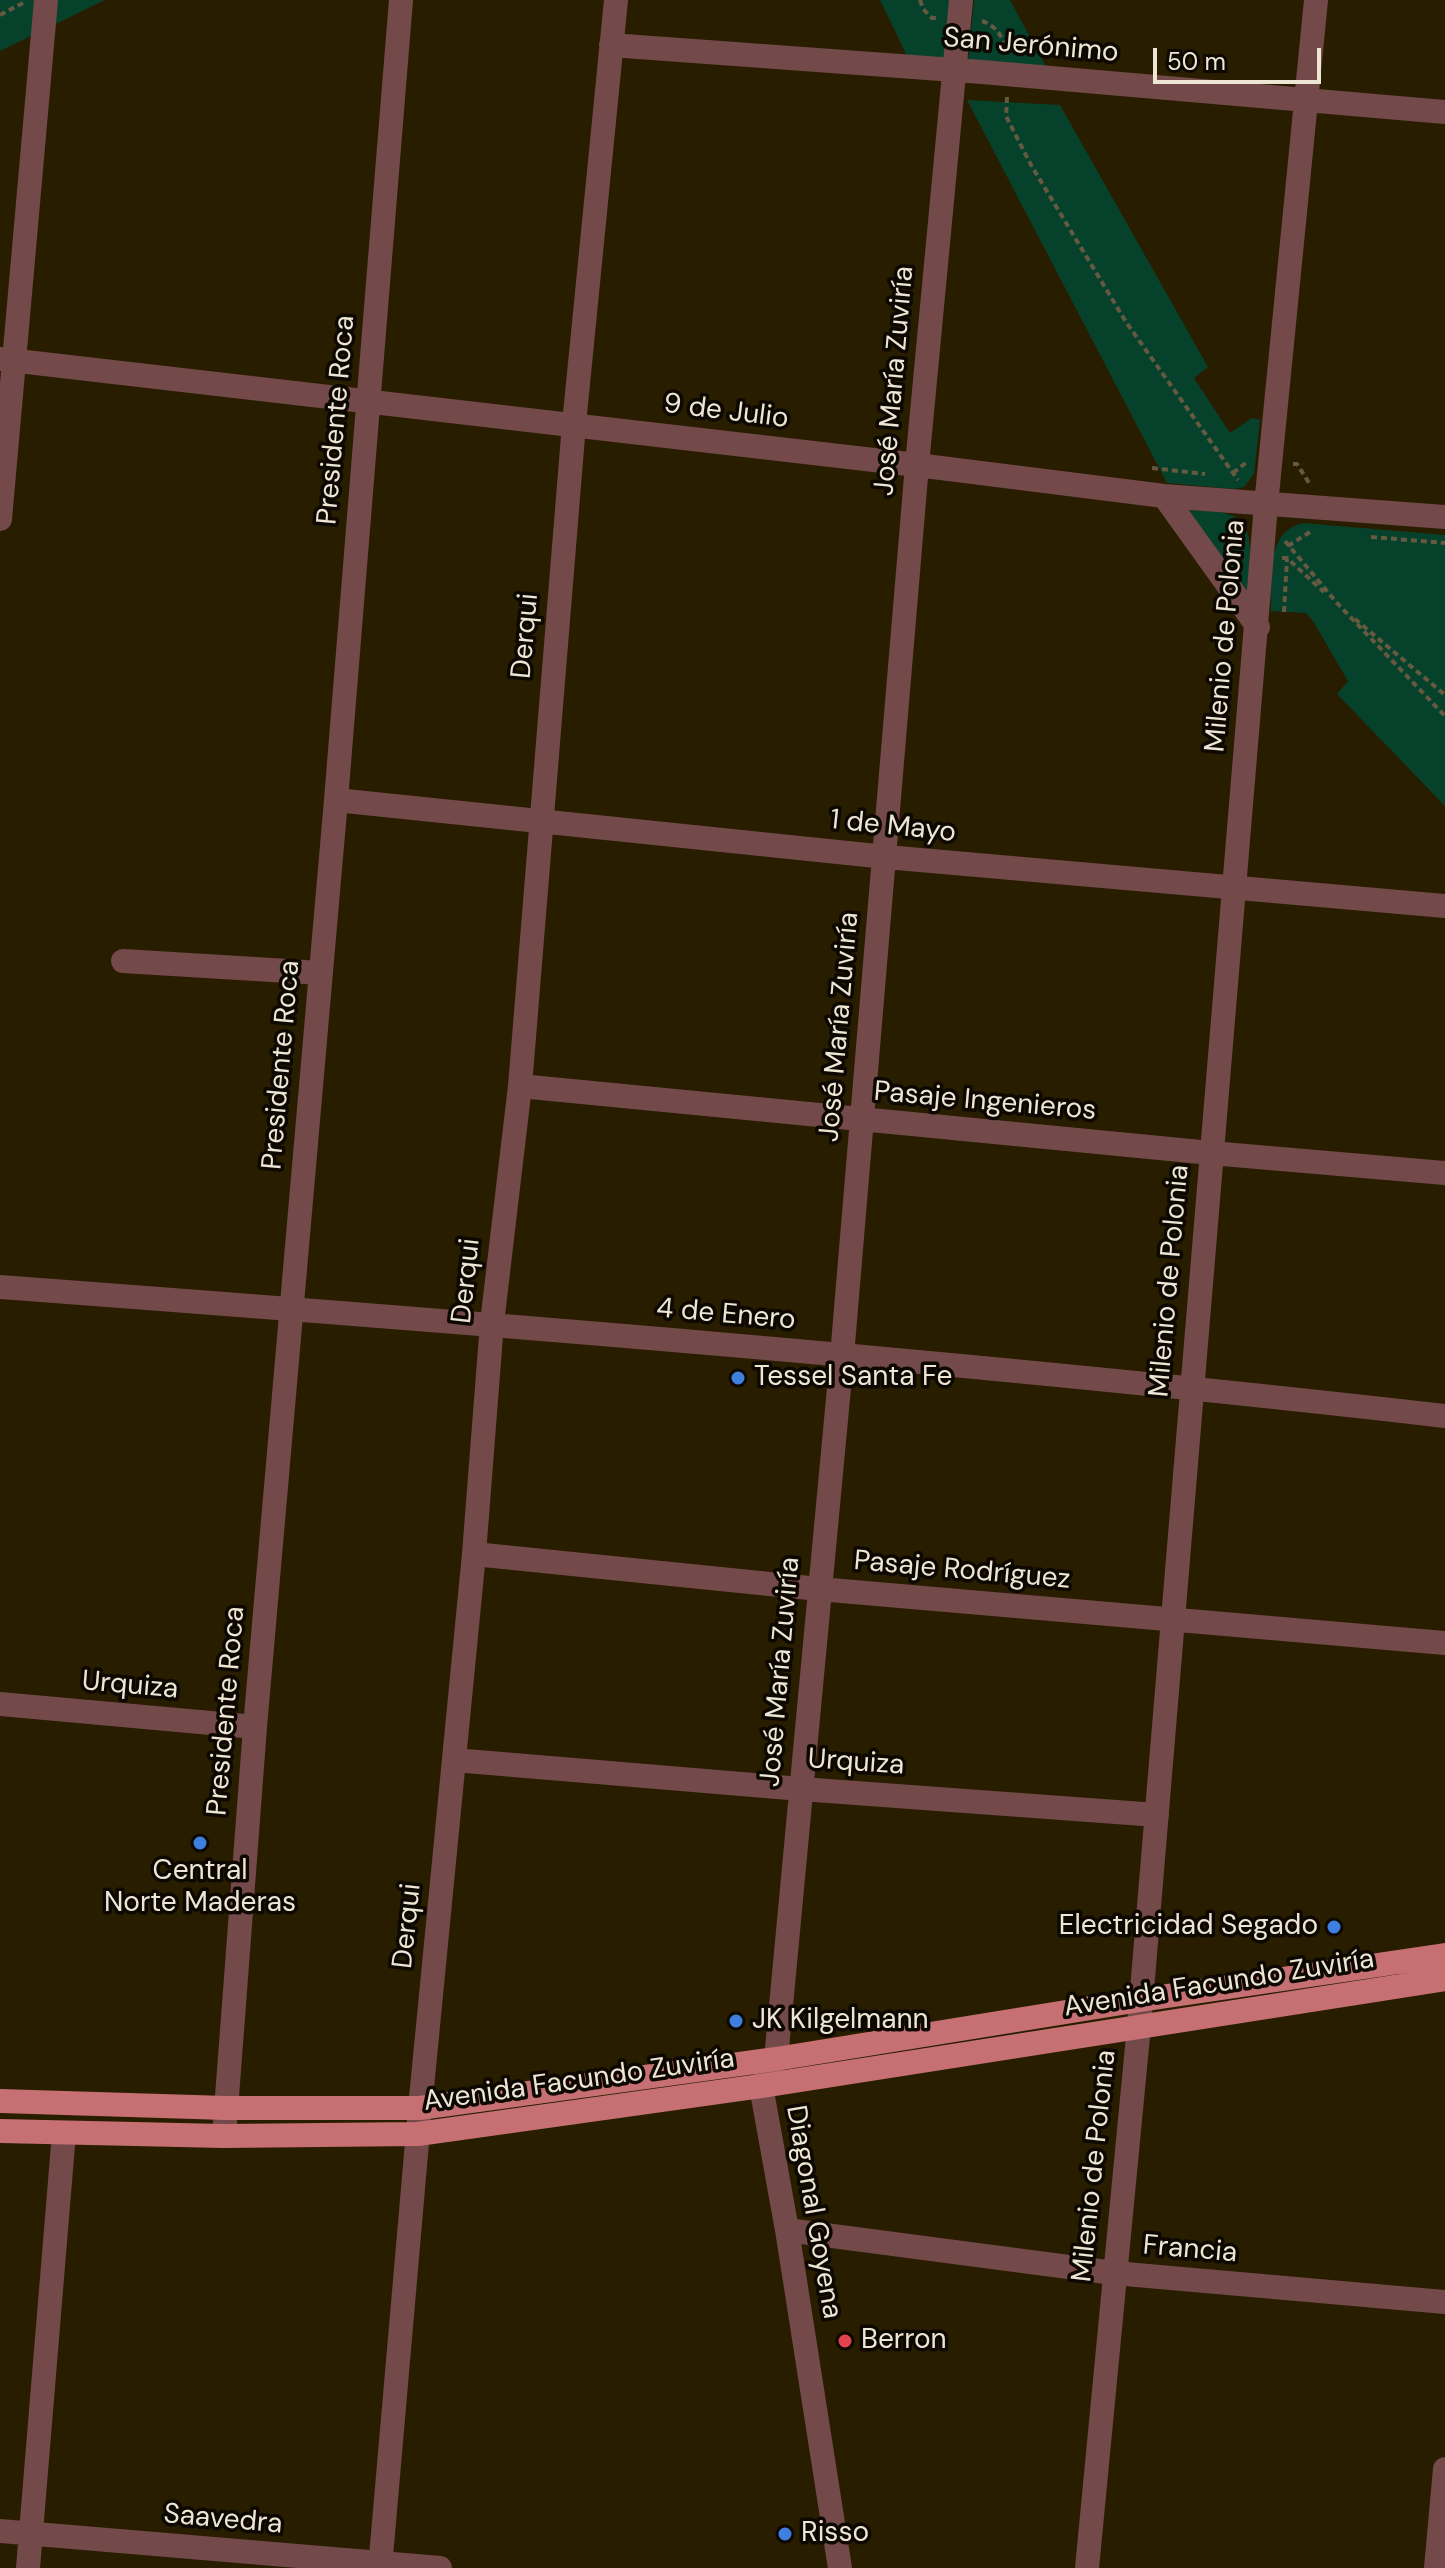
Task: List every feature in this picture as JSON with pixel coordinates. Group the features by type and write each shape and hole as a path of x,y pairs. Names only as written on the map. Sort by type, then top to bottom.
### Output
{"main road":[{"name":"Avenida Facundo Zuviría","path":"0,2101 226,2108 420,2108 776,2059 1445,1955"},
{"name":"Avenida Facundo Zuviría","path":"0,2131 224,2136 418,2134 761,2086 1445,1979"}],"street":[{"path":"0,519 6,359 46,0"},
{"name":"Presidente Roca","path":"224,2136 255,1727 336,800 401,0"},
{"name":"Derqui","path":"380,2566 420,2108 474,1554 492,1323 520,1086 574,424 616,0"},
{"name":"Milenio de Polonia","path":"1087,2568 1139,2026 1258,627 1275,557 1263,509 1316,0"},
{"name":"José María Zuviría","path":"776,2059 886,857 917,465 954,70 954,9"},
{"name":"San Jerónimo","path":"611,45 954,70 1445,112"},
{"name":"9 de Julio","path":"6,359 1213,500 1263,509 1445,517"},
{"path":"1164,496 1258,627"},
{"name":"1 de Mayo","path":"336,800 886,857 1445,906"},
{"path":"123,961 321,973"},
{"name":"Pasaje Ingenieros","path":"520,1086 862,1121 1445,1173"},
{"name":"4 de Enero","path":"0,1287 492,1323 1192,1387 1445,1416"},
{"name":"Pasaje Rodríguez","path":"474,1554 819,1589 1445,1643"},
{"name":"Urquiza","path":"0,1704 255,1727"},
{"name":"Urquiza","path":"454,1760 1157,1815"},
{"name":"Diagonal Goyena","path":"776,2059 761,2086 840,2568"},
{"path":"28,2568 64,2133"},
{"name":"Francia","path":"787,2230 1114,2273 1445,2302"},
{"path":"1436,2568 1445,2469"},
{"name":"Saavedra","path":"0,2531 380,2566 440,2568"}],"path":[{"path":"0,15 29,0"},
{"path":"920,0 923,9 932,18 954,9"},
{"path":"1006,116 1031,165 1126,322 1288,545 1337,603 1445,716"},
{"path":"1152,468 1216,475 1213,500"},
{"path":"1275,557 1308,532 1323,533"},
{"path":"1369,537 1445,543"},
{"path":"1275,557 1337,603 1445,695"},
{"path":"1275,557 1284,612"}],"green space":[{"path":"0,0 105,0 0,51"},
{"path":"880,0 949,0 944,66 911,64"},
{"path":"974,0 1010,0 1047,69 968,63"},
{"path":"967,100 1060,105 1208,367 1194,378 1230,433 1252,418 1260,420 1254,474 1244,487 1234,489 1167,483"},
{"path":"1186,510 1220,512 1240,520 1249,538 1247,592"},
{"path":"1303,523 1445,535 1445,806 1337,694 1348,681 1306,613 1271,611 1276,547 1291,528"}],"place":[{"name":"Tessel Santa Fe","path":"738,1378"},
{"name":"Central Norte Maderas","path":"200,1843"},
{"name":"Electricidad Segado","path":"1334,1927"},
{"name":"JK Kilgelmann","path":"736,2021"},
{"name":"Berron","path":"845,2341"},
{"name":"Risso","path":"785,2534"}]}
